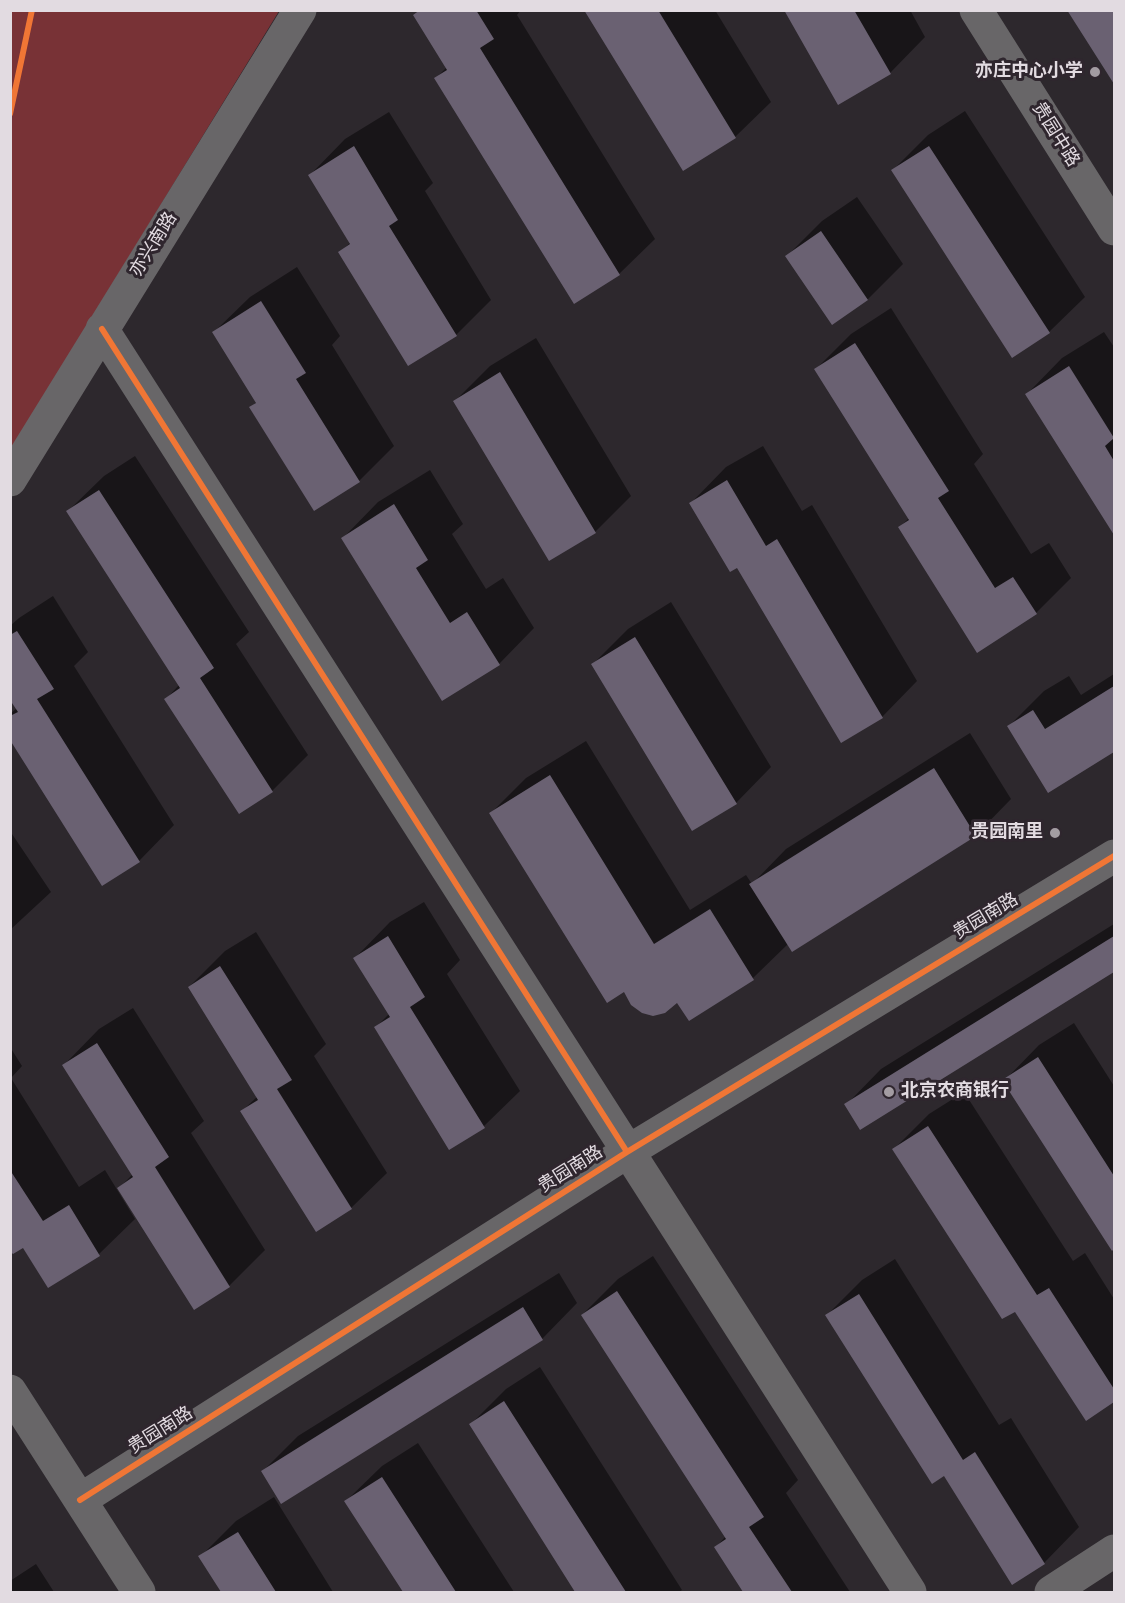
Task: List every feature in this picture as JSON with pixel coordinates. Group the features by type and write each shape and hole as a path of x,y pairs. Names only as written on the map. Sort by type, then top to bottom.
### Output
{"street":[{"name":"亦兴南路","path":"10,480 300,10"},
{"name":"贵园中路","path":"976,10 1114,229"},
{"path":"102,329 910,1593"},
{"name":"贵园南路","path":"80,1500 627,1152 1114,856"},
{"path":"10,1391 140,1593"},
{"path":"1051,1593 1114,1551"}],"shaded area":[{"path":"11,11 279,11 11,450"}],"building":[{"path":"420,10 476,10 494,39 480,48 620,275 574,304 434,78 447,70 413,15"},
{"path":"584,10 658,10 736,138 683,171"},
{"path":"784,10 854,10 891,74 838,105"},
{"path":"1067,10 1114,10 1114,84"},
{"path":"354,146 398,220 389,226 457,336 408,366 338,252 350,244 308,175"},
{"path":"929,146 1050,333 1012,358 891,170"},
{"path":"821,231 868,300 832,325 785,256"},
{"path":"261,301 306,373 296,379 360,482 314,511 249,407 256,403 212,332"},
{"path":"855,343 949,491 938,498 995,588 1013,577 1037,614 977,653 898,527 909,520 814,369"},
{"path":"1069,366 1114,438 1105,446 1114,461 1114,535 1025,394"},
{"path":"500,372 596,533 549,561 453,401"},
{"path":"727,480 766,546 777,539 883,718 841,743 737,568 730,572 689,503"},
{"path":"99,490 214,668 200,678 273,792 239,814 164,699 180,688 66,511"},
{"path":"394,504 428,560 416,568 450,623 467,612 500,665 442,701 341,538"},
{"path":"17,631 54,689 37,699 140,862 102,886 10,740 10,716 18,712 10,700 10,635"},
{"path":"635,637 737,804 692,831 591,664"},
{"path":"1114,686 1114,752 1048,793 1007,726 1033,710 1045,729"},
{"path":"934,768 976,836 792,952 749,884"},
{"path":"550,775 654,944 710,909 754,980 689,1021 677,1003 665,1013 653,1016 642,1013 631,1005 624,992 607,1003 489,813"},
{"path":"388,936 425,997 410,1007 485,1128 449,1150 374,1027 390,1017 353,958"},
{"path":"1114,936 1114,972 860,1130 844,1104"},
{"path":"220,966 292,1080 277,1089 352,1209 316,1232 240,1111 258,1100 188,987"},
{"path":"97,1043 169,1157 155,1167 230,1287 194,1310 117,1188 133,1177 62,1065"},
{"path":"1038,1057 1114,1176 1114,1249 1112,1251 1002,1080"},
{"path":"928,1126 1037,1295 1049,1288 1114,1389 1114,1402 1086,1421 1015,1312 1002,1319 892,1149"},
{"path":"10,1170 43,1221 69,1205 100,1256 48,1288 23,1248 13,1254 10,1251"},
{"path":"617,1291 764,1517 749,1527 792,1592 743,1592 714,1547 726,1539 581,1315"},
{"path":"859,1294 963,1460 975,1452 1045,1564 1012,1585 944,1476 932,1484 825,1315"},
{"path":"523,1307 543,1340 281,1504 261,1471"},
{"path":"504,1401 626,1592 575,1592 469,1424"},
{"path":"382,1477 456,1592 403,1592 344,1501"},
{"path":"238,1532 276,1592 221,1592 198,1556"}],"cycle path":[{"path":"10,114 32,10"},
{"path":"102,329 627,1152"},
{"path":"80,1500 627,1152 1114,856"}],"place":[{"name":"亦庄中心小学","path":"1095,72"},
{"name":"贵园南里","path":"1055,833"},
{"name":"北京农商银行","path":"889,1092"}]}
